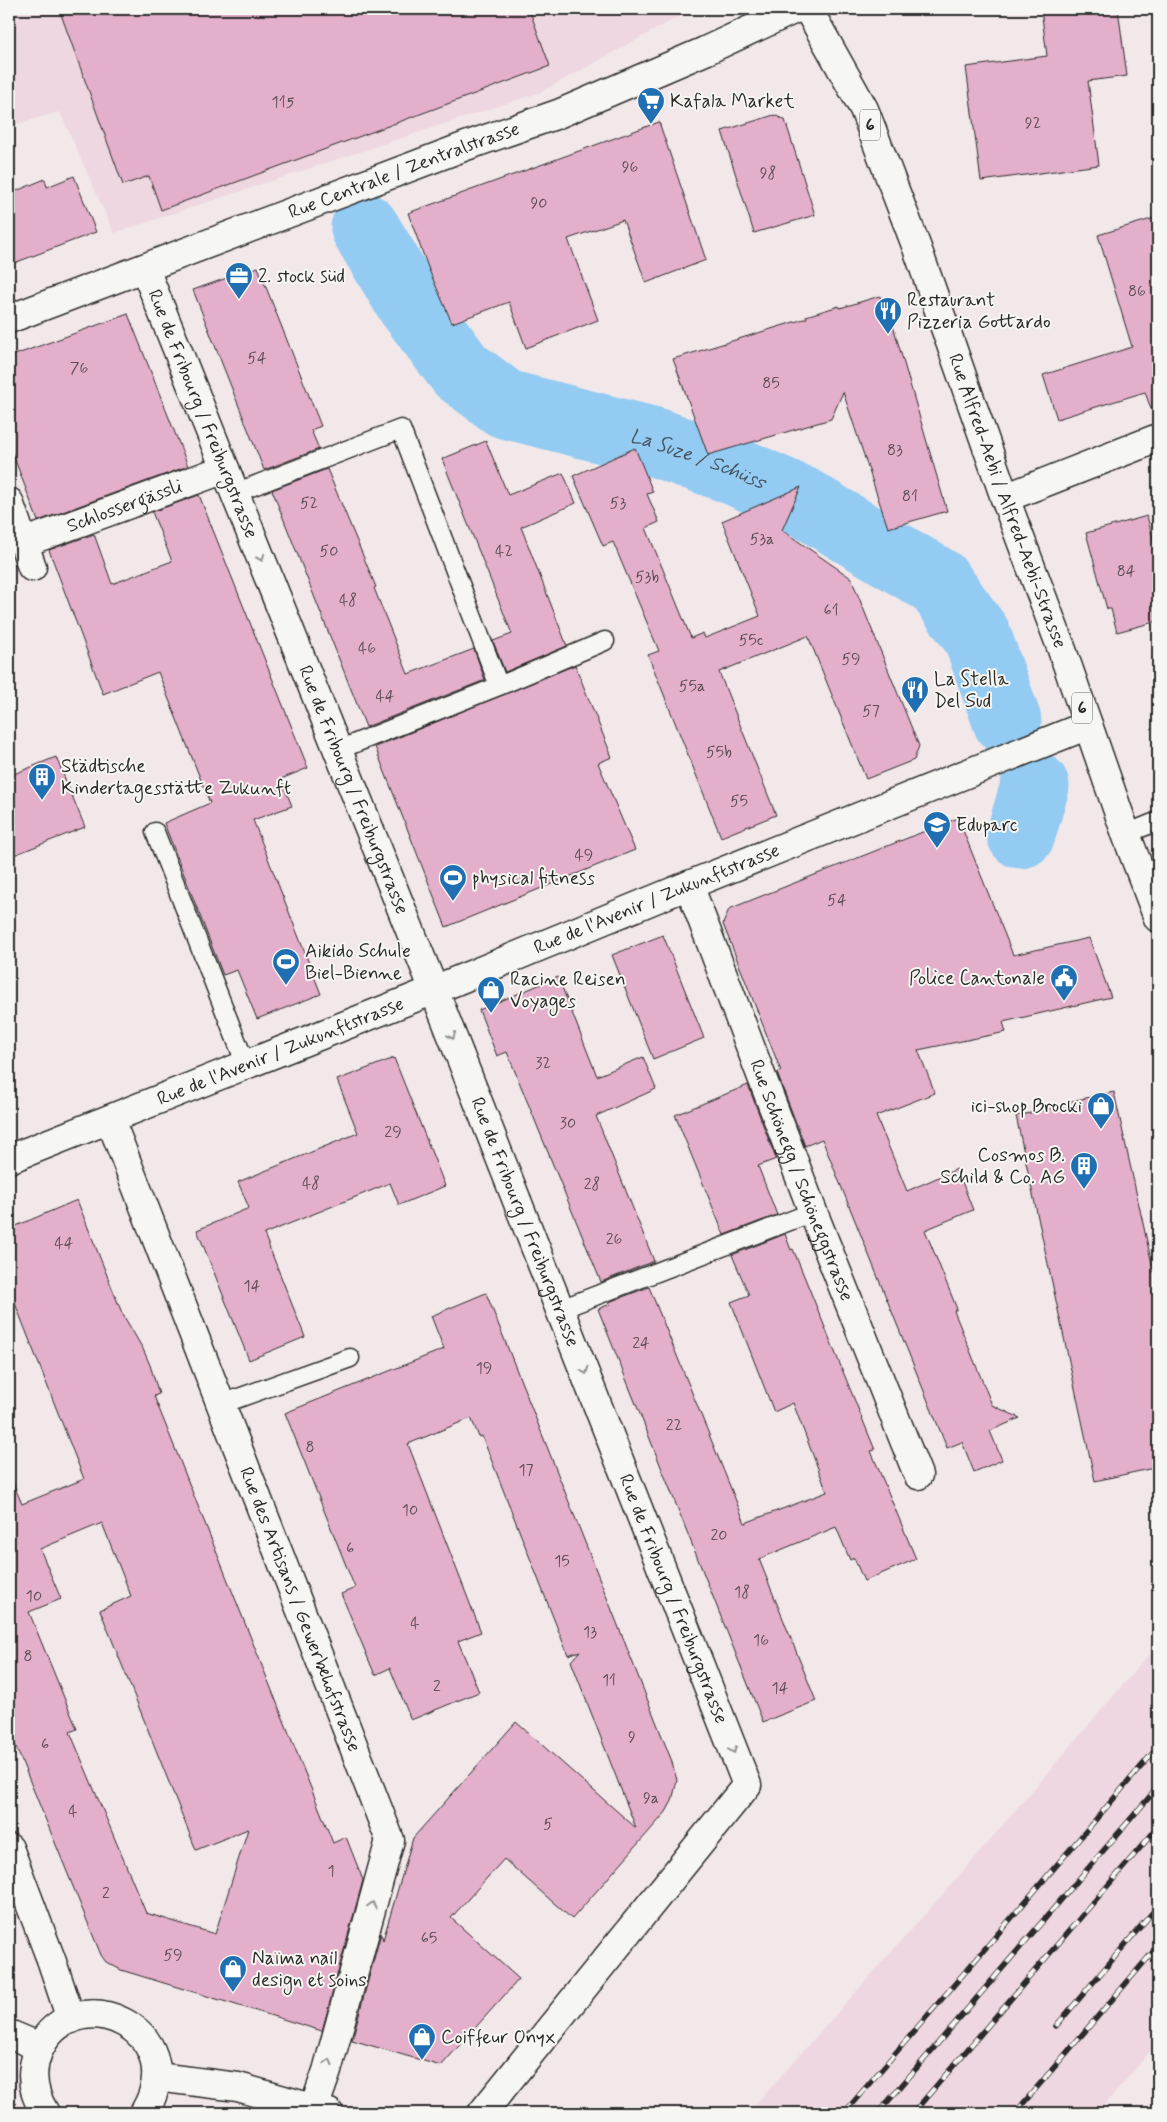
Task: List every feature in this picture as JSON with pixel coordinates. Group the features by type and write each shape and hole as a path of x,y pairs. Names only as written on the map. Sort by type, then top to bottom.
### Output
{"street":[{"name":"Rue Centrale / Zentralstrasse","path":"9,319 466,146 558,114 705,51 795,9"},
{"name":"Rue Alfred-Aebi / Alfred-Aebi-Strasse","path":"808,9 864,109 917,248 1005,498 1061,647 1126,834 1158,918"},
{"name":"Rue de Fribourg / Freiburgstrasse","path":"145,269 434,990 747,1785 482,2113"},
{"path":"1005,498 1158,438"},
{"name":"Schlossergässli","path":"9,502 28,555 230,481"},
{"name":"Rue de l'Avenir / Zukunftstrasse","path":"9,1160 1088,725"},
{"name":"Rue Schönegg / Schöneggstrasse","path":"689,885 813,1212 918,1475"},
{"name":"Rue des Artisans / Gewerbehofstrasse","path":"110,1119 219,1405 390,1840 327,2071 322,2111"},
{"path":"9,1848 52,1962 71,2019"},
{"path":"45,2113 38,2102 34,2088 34,2060 40,2047 52,2030 71,2019 85,2015 100,2014 129,2024 141,2034 150,2047 157,2077 155,2091 144,2113"},
{"path":"9,2034 40,2047"},
{"path":"157,2077 238,2087 322,2111"}],"lane":[{"path":"230,481 401,429 499,686"},
{"path":"338,750 499,686 605,641"},
{"path":"1126,834 1158,821"},
{"path":"155,832 246,1065"},
{"path":"560,1309 813,1212"},
{"path":"219,1405 350,1358"}],"shaded area":[{"path":"9,9 688,9 687,12 541,92 114,233 60,112 9,126"},
{"path":"1158,1644 1158,2042 1098,2113 748,2113 959,1876"}],"building":[{"path":"59,9 529,9 550,66 161,210 149,176 123,185"},
{"path":"1041,9 1118,9 1127,76 1088,81 1099,165 981,181 966,67 1047,56"},
{"path":"774,115 785,120 815,215 754,233 722,131"},
{"path":"659,122 706,260 646,283 623,220 568,239 598,320 526,348 509,302 452,323 429,270 408,213"},
{"path":"74,176 96,232 9,265 9,194 45,179 47,187"},
{"path":"1158,217 1158,408 1151,409 1145,392 1057,419 1043,375 1132,347 1098,235"},
{"path":"258,267 321,426 311,430 319,449 264,470 193,290"},
{"path":"880,296 884,313 889,312 947,511 888,528 843,392 831,419 708,455 673,359 807,318 806,316"},
{"path":"128,314 188,466 38,521 9,444 9,357"},
{"path":"486,441 508,495 563,473 576,503 521,527 567,646 505,672 493,641 512,634 442,459"},
{"path":"635,448 653,492 647,494 659,522 646,528 691,638 703,633 705,638 760,616 722,521 801,487 782,530 851,578 919,746 914,760 866,779 808,636 719,672 776,815 721,837 648,655 659,651 613,542 603,546 573,476"},
{"path":"327,469 376,587 374,588 408,674 474,649 485,680 366,727 272,490"},
{"path":"199,495 308,768 281,779 292,806 253,820 321,994 257,1019 237,970 223,975 164,823 210,803 158,672 103,694 49,550 94,534 112,584 172,561 152,512"},
{"path":"1147,516 1158,558 1158,621 1117,632 1111,609 1107,609 1086,533"},
{"path":"575,665 612,757 598,763 635,850 446,927 375,747"},
{"name":"Städtische Kindertagesstätte Zukunft","path":"56,757 85,827 9,857 9,776"},
{"path":"958,818 1013,955 1089,938 1111,997 1003,1022 1006,1032 918,1050 935,1093 876,1116 907,1191 957,1169 973,1210 925,1230 957,1309 954,1311 992,1405 1020,1418 990,1431 1002,1460 974,1472 962,1442 947,1448 822,1139 805,1146 777,1073 781,1071 723,924 729,909"},
{"path":"663,935 704,1038 653,1059 612,955"},
{"path":"558,977 597,1076 643,1057 656,1089 596,1116 654,1261 601,1282 507,1052 497,1056 479,1010"},
{"path":"394,1058 445,1186 399,1205 390,1183 264,1234 305,1337 249,1360 197,1230 249,1208 238,1182 358,1133 337,1080"},
{"path":"748,1085 776,1159 758,1166 777,1215 724,1235 675,1115"},
{"name":"Cosmos B. Schild & Co. AG","path":"1114,1092 1152,1264 1158,1263 1158,1467 1095,1481 1016,1116"},
{"path":"77,1200 122,1313 150,1365 159,1394 154,1396 333,1843 346,1837 363,1880 322,2031 121,1970 106,1962 101,1955 9,1730 9,1474 22,1504 84,1479 9,1288 9,1229","holes":["102,1523 131,1596 100,1610 196,1850 248,1829 215,1934 146,1913 70,1732 77,1729 29,1612 61,1599 40,1549"]},
{"path":"785,1234 791,1250 793,1249 875,1450 871,1451 916,1559 864,1581 854,1558 850,1560 836,1527 759,1559 816,1701 763,1722 598,1309 610,1304 609,1302 649,1287 745,1523 827,1492 793,1403 774,1412 731,1302 749,1295 732,1255"},
{"path":"486,1293 671,1759 677,1780 672,1801 666,1812 572,1919 504,1859 451,1918 519,1979 441,2066 352,2040 381,1933 383,1940 413,1838 516,1722 636,1828 571,1661 580,1651 568,1655 482,1436 479,1437 471,1418 408,1444 481,1632 458,1641 479,1692 411,1720 390,1668 375,1675 341,1594 355,1588 285,1413 444,1349 431,1316"}],"waterway":[{"name":"La Suze / Schüss","path":"365,228 410,303 461,371 505,404 655,442 733,470 800,500 938,582 977,636 1007,721"},
{"name":"La Suze / Schüss","path":"1021,834 1035,786"}],"railway":[{"path":"844,2113 1158,1747"},
{"path":"878,2113 1158,1787"},
{"path":"913,2113 1158,1827"},
{"path":"1056,2026 1158,1906"},
{"path":"1015,2113 1158,1946"}],"place":[{"name":"Kafala Market","path":"651,125"},
{"name":"2. stock süd","path":"239,300"},
{"name":"Restaurant Pizzeria Gottardo","path":"888,335"},
{"name":"La Stella Del Sud","path":"915,714"},
{"name":"Städtische Kindertagesstätte Zukunft","path":"42,801"},
{"name":"Eduparc","path":"937,849"},
{"name":"physical fitness","path":"453,902"},
{"name":"Aikido Schule Biel-Bienne","path":"286,986"},
{"name":"Police Cantonale","path":"1064,1002"},
{"name":"Racine Reisen Voyages","path":"491,1014"},
{"name":"ici-shop Brocki","path":"1101,1130"},
{"name":"Cosmos B. Schild & Co. AG","path":"1084,1190"},
{"name":"Naïma nail design et soins","path":"233,1993"},
{"name":"Coiffeur Onyx","path":"422,2061"}]}
